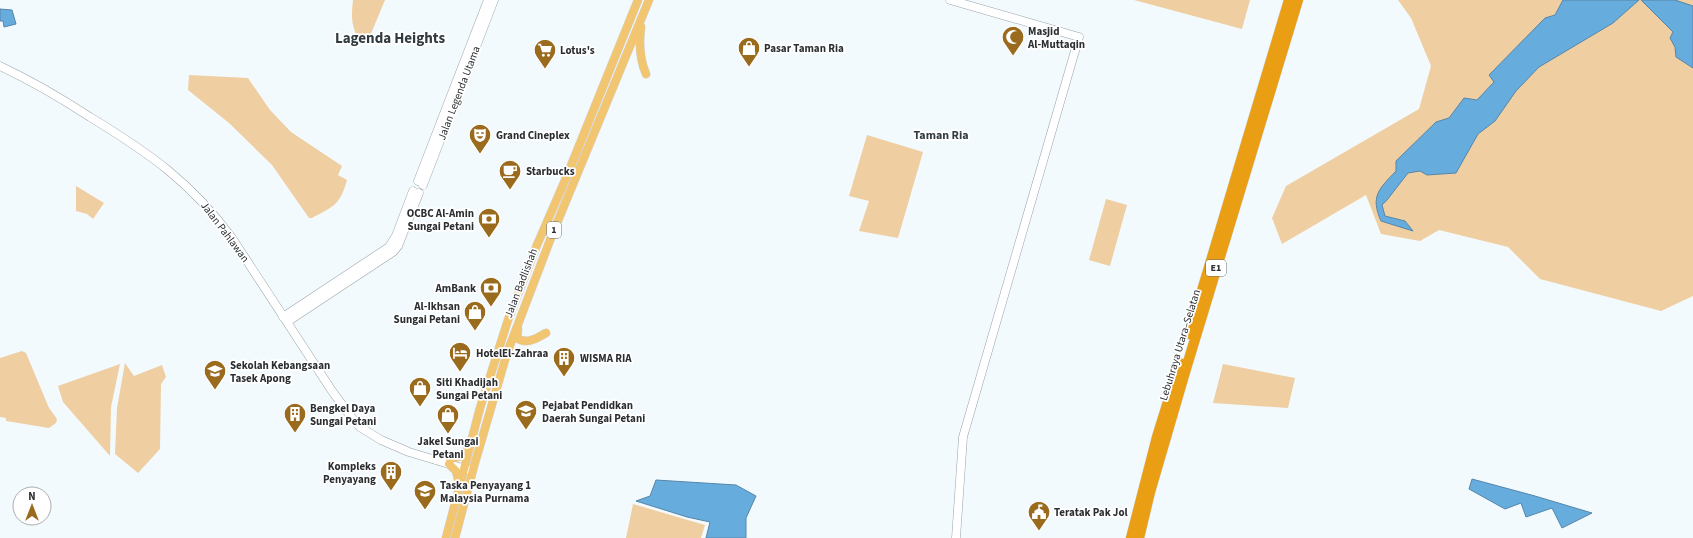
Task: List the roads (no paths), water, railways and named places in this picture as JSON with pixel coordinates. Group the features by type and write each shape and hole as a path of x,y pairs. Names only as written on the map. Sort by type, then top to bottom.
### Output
{"highway":[{"name":"Lebuhraya Utara–Selatan","path":"1131,538 1157,437 1289,0"},
{"name":"Lebuhraya Utara–Selatan","path":"1139,538 1185,372 1298,0"}],"main road":[{"name":"Jalan Badlishah","path":"446,538 469,447 491,370 519,289 638,0"},
{"name":"Jalan Badlishah","path":"455,538 501,370 552,235 649,0"},
{"path":"643,16 640,51 646,74"},
{"path":"522,313 517,338 526,341 546,334"},
{"path":"459,486 456,472 449,462 463,455 469,447"}],"street":[{"name":"Jalan Legenda Utama","path":"418,187 488,0"},
{"name":"Jalan Legenda Utama","path":"418,187 494,0"},
{"path":"950,0 1078,37 962,437 956,538"},
{"name":"Jalan Pahlawan","path":"0,66 41,86 145,152 182,181 222,224 352,418 369,434 399,447 473,468"},
{"path":"285,319 392,244 418,187"}],"water":[{"path":"1563,0 1639,0 1613,23 1539,67 1516,91 1495,121 1478,134 1456,173 1427,175 1420,171 1408,173 1382,205 1385,216 1405,221 1413,231 1381,221 1376,205 1376,199 1381,188 1396,171 1396,161 1436,122 1449,118 1464,98 1477,100 1494,82 1489,75 1545,18 1555,15"},
{"path":"1641,0 1675,0 1693,6 1693,68 1676,57 1675,47 1670,38 1673,32"},
{"path":"0,9 12,10 16,24 4,27 3,21 0,21"},
{"path":"1472,479 1592,513 1562,528 1552,508 1526,517 1521,503 1505,509 1469,489"},
{"path":"656,480 736,485 756,496 746,518 746,538 706,538 710,522 687,517 636,501 650,496"}],"place":[{"name":"Masjid Al-Muttaqin","path":"1013,56"},
{"name":"Pasar Taman Ria","path":"749,68"},
{"name":"Lotus's","path":"545,70"},
{"name":"Grand Cineplex","path":"480,154"},
{"name":"Starbucks","path":"510,190"},
{"name":"OCBC Al-Amin Sungai Petani","path":"489,238"},
{"name":"AmBank","path":"491,308"},
{"name":"Al-Ikhsan Sungai Petani","path":"475,332"},
{"name":"HotelEl-Zahraa","path":"460,372"},
{"name":"WISMA RIA","path":"564,378"},
{"name":"Sekolah Kebangsaan Tasek Apong","path":"215,390"},
{"name":"Siti Khadijah Sungai Petani","path":"420,408"},
{"name":"Pejabat Pendidkan Daerah Sungai Petani","path":"526,430"},
{"name":"Bengkel Daya Sungai Petani","path":"295,434"},
{"name":"Jakel Sungai Petani","path":"448,434"},
{"name":"Kompleks Penyayang","path":"391,492"},
{"name":"Taska Penyayang 1 Malaysia Purnama","path":"425,510"},
{"name":"Teratak Pak Jol","path":"1039,532"}],"district":[{"name":"Lagenda Heights","path":"390,38"},
{"name":"Taman Ria","path":"941,135"}]}
